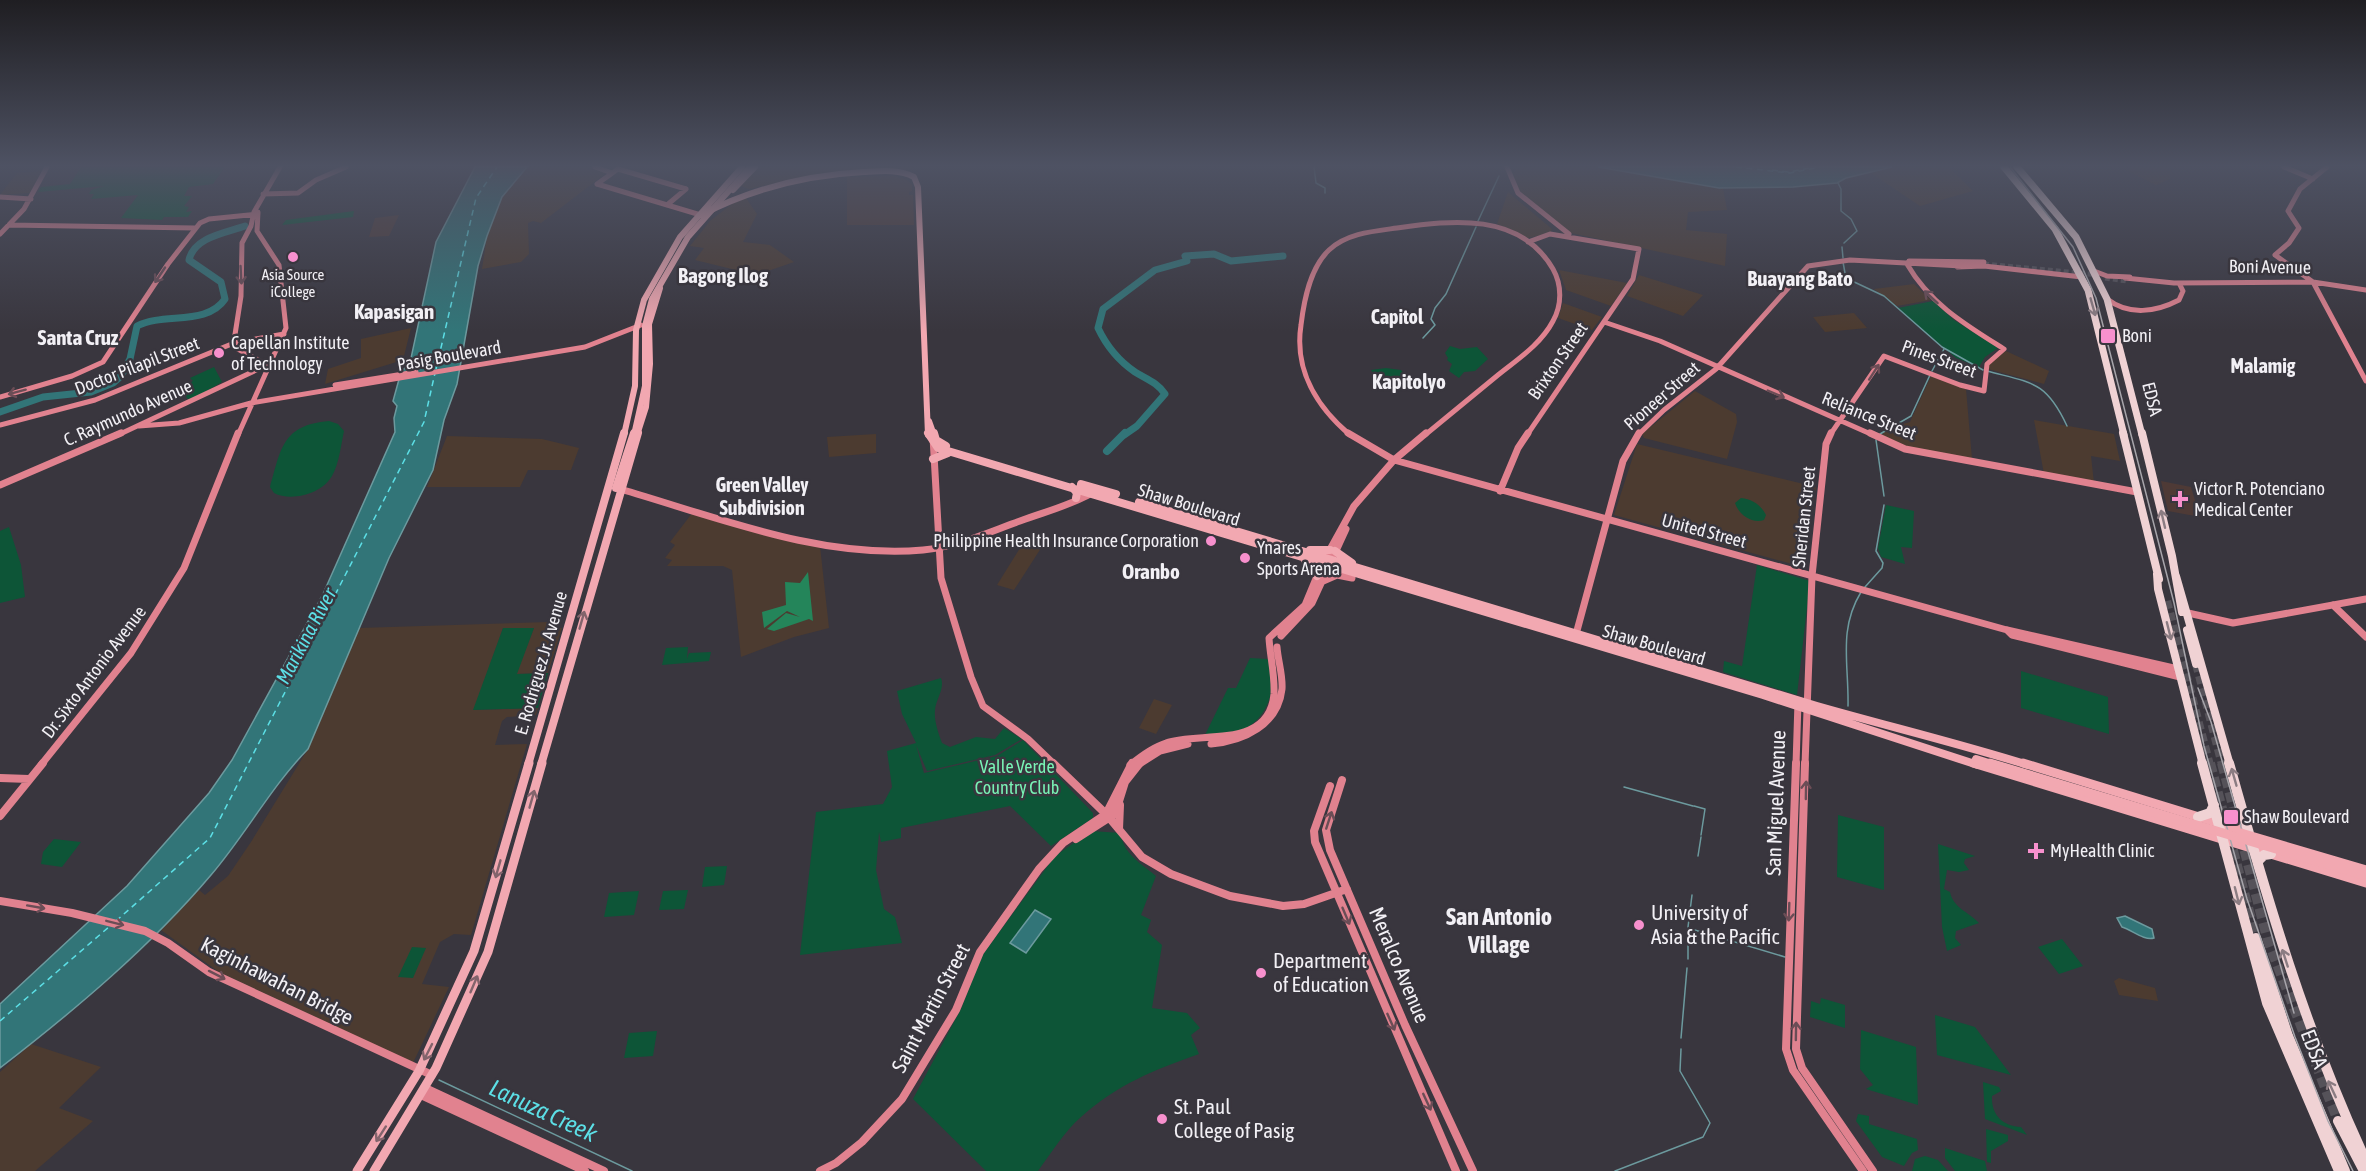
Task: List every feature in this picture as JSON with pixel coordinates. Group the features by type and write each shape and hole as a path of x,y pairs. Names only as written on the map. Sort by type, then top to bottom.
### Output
{"highway":[{"name":"EDSA","path":"2049,222 2081,274 2095,315 2157,574 2166,601"},
{"name":"EDSA","path":"2064,222 2082,247 2107,299 2176,576 2176,593 2196,663"},
{"path":"2157,574 2175,672 2214,804 2267,1004 2338,1171"},
{"path":"2176,576 2269,906 2306,1023 2325,1073 2366,1161"},
{"path":"2198,818 2210,813 2214,804"},
{"path":"2129,811 2159,812 2233,836 2366,872"},
{"path":"2258,861 2264,855 2271,854"},
{"name":"EDSA","path":"2256,938 2288,1036 2345,1171"},
{"path":"2338,1122 2364,1171"}],"main road":[{"path":"0,234 11,223 20,222"},
{"path":"52,222 195,225"},
{"path":"11,223 195,225 203,222"},
{"path":"252,222 241,250 241,296 234,343 236,348 267,365"},
{"path":"257,222 258,235 279,265 286,328 284,334"},
{"name":"E. Rodriguez Jr. Avenue","path":"357,1171 419,1071 474,951 632,407 637,355 637,324 654,277 695,222"},
{"path":"616,488 640,386 640,334 644,306 661,271 678,245 698,222"},
{"path":"597,525 616,488 643,396 646,365 644,333 649,306 681,245 702,222"},
{"name":"E. Rodriguez Jr. Avenue","path":"374,1171 432,1075 488,952 598,564 616,488 646,407 650,352 649,321 664,278 704,222"},
{"path":"917,222 919,244"},
{"path":"918,222 929,421 927,431 934,439 938,548 946,600 983,706 1028,738 1108,816 1142,857 1154,865 1190,883 1230,896 1292,906 1347,889"},
{"name":"United Street","path":"1448,222 1370,232 1336,245 1319,263 1299,330 1300,353 1306,378 1324,411 1341,430 1393,460 1812,576"},
{"name":"United Street","path":"1458,222 1493,226 1528,242"},
{"path":"1549,222 1566,236"},
{"path":"2295,222 2299,228 2289,243 2275,255 2314,284 2366,381"},
{"path":"0,397 72,376 105,361 195,225"},
{"path":"1550,234 1555,227"},
{"path":"1555,227 1574,237"},
{"path":"1119,828 1120,803 1125,782 1134,770 1161,750 1185,744 1230,743 1248,737 1263,726 1278,707 1282,682 1274,646 1269,638 1279,635 1309,608 1319,579 1358,503 1393,460 1532,347 1551,324 1559,306 1558,285 1548,263 1528,242 1550,234 1574,237"},
{"name":"Brixton Street","path":"1500,490 1518,448 1632,279 1639,249 1574,237"},
{"name":"Pioneer Street","path":"1575,636 1623,461 1633,439 1659,413 1717,369 1808,266 1830,261 1961,264"},
{"name":"Pioneer Street","path":"1908,263 1983,264 2081,274"},
{"name":"Pines Street","path":"1884,356 1960,385 1984,391 1987,364 2004,348 1944,310 1921,288 1908,263"},
{"name":"Boni Avenue","path":"2094,271 2116,278 2168,287 2177,284"},
{"path":"654,277 664,278"},
{"name":"Boni Avenue","path":"2098,279 2116,278"},
{"name":"Boni Avenue","path":"2126,279 2177,284 2314,284 2366,291"},
{"path":"2107,299 2115,307 2155,310 2179,300 2183,291 2177,284"},
{"name":"Pasig Boulevard","path":"139,426 179,423 252,400 593,345 637,324 649,321"},
{"name":"Reliance Street","path":"1604,322 1660,342 1717,369 1905,449 2137,492"},
{"name":"Doctor Pilapil Street","path":"0,425 95,400 234,343 284,334"},
{"name":"Dr. Sixto Antonio Avenue","path":"0,816 131,653 184,568 252,400 284,334"},
{"path":"637,355 650,352"},
{"name":"Sheridan Street","path":"1803,703 1812,576 1827,444 1839,422 1884,356"},
{"name":"C. Raymundo Avenue","path":"0,485 139,426 267,365"},
{"name":"Shaw Boulevard","path":"934,439 952,453 1072,487 1092,490"},
{"name":"Shaw Boulevard","path":"934,439 942,445 1304,554 1329,558 1575,636"},
{"path":"933,459 939,454 952,453"},
{"path":"0,479 8,482"},
{"path":"1072,487 1076,490 1076,498"},
{"path":"616,488 816,541 874,550 938,548 1060,506 1092,490"},
{"path":"1060,506 1092,490"},
{"path":"1304,554 1329,558"},
{"path":"1304,554 1319,579"},
{"name":"Shaw Boulevard","path":"1329,558 1342,570 1803,703 1901,730 1941,738 2111,789 2198,818 2221,831 2252,841 2271,854 2327,863 2366,883"},
{"path":"1342,570 1352,578"},
{"path":"1319,579 1337,575 1352,578"},
{"path":"1384,586 1394,585"},
{"path":"2188,614 2233,623 2366,599"},
{"path":"2334,605 2366,637"},
{"name":"United Street","path":"2007,630 2012,635 2175,672"},
{"path":"1274,646 1284,642 1279,635"},
{"path":"1108,816 1130,765 1143,754 1174,741 1217,740 1234,736 1245,732 1262,718 1272,705 1275,695 1274,646"},
{"name":"Shaw Boulevard","path":"1803,703 1929,747 2129,811"},
{"name":"San Miguel Avenue","path":"1803,703 1794,818 1786,1049 1793,1070 1863,1171"},
{"name":"San Miguel Avenue","path":"1803,703 1804,822 1797,986 1798,1059 1873,1171"},
{"path":"1901,730 1976,756 2366,872"},
{"path":"1929,747 1976,756"},
{"path":"0,778 29,779"},
{"name":"Meralco Avenue","path":"1342,780 1326,830 1330,850 1472,1171"},
{"name":"Meralco Avenue","path":"1330,786 1314,831 1320,854 1455,1168"},
{"path":"2111,789 2115,798 2112,805"},
{"path":"1108,816 1120,803"},
{"name":"Saint Martin Street","path":"820,1171 836,1163 862,1143 902,1099 956,1010 980,952 1039,869 1061,848 1108,816"},
{"path":"1794,818 1804,822"},
{"path":"1320,854 1330,850"},
{"name":"Kaginhawahan Bridge","path":"0,901 72,913 146,930 209,972 419,1071 432,1075"},
{"path":"1356,940 1367,936"},
{"path":"419,1071 421,1090"},
{"path":"421,1090 585,1171"},
{"path":"405,1096 421,1090 604,1171"},
{"path":"2331,1156 2334,1171"}],"street":[{"name":"United Street","path":"1812,576 2007,630"}],"shaded area":[{"path":"374,222 396,222 389,236 369,237"},
{"path":"493,222 531,222 528,223 529,254 521,262 482,269 487,236"},
{"path":"709,222 753,222 743,242 770,245 794,262 762,273 748,273 695,260 704,248 690,246"},
{"path":"847,222 914,222 914,225 847,225"},
{"path":"1498,222 1543,222 1552,229 1550,233 1528,238 1497,224"},
{"path":"1556,222 1687,222 1686,230 1727,234 1725,266 1571,233"},
{"path":"1559,270 1627,283 1611,306 1566,290"},
{"path":"1639,275 1703,295 1683,316 1627,296"},
{"path":"1914,284 1931,300 1897,306 1874,289"},
{"path":"1563,303 1602,317 1592,330 1558,318"},
{"path":"1854,313 1867,328 1825,332 1813,317"},
{"path":"411,328 403,360 325,384 328,369 361,358 361,339"},
{"path":"2006,351 2049,371 2044,384 1988,369 1988,364"},
{"path":"1931,376 1966,389 1972,459 1901,446 1882,439 1883,432 1888,428 1910,422"},
{"path":"1695,391 1736,414 1737,422 1727,459 1644,438 1642,434"},
{"path":"2034,420 2114,434 2120,461 2091,456 2094,483 2044,474"},
{"path":"876,434 876,453 829,457 827,437"},
{"path":"447,436 542,439 579,448 571,470 528,470 520,487 427,487"},
{"path":"1637,444 1816,487 1803,567 1614,515"},
{"name":"Victor R. Potenciano Medical Center","path":"2161,481 2191,487 2200,517 2168,511"},
{"path":"693,512 820,546 829,628 794,637 741,657 732,570 723,566 667,566 672,560 665,558 675,545 670,542"},
{"path":"1025,540 1043,545 1014,590 997,585"},
{"path":"549,622 547,628 562,628 548,673 516,674 534,628 503,628 474,710 538,708 536,715 507,717 502,721 495,745 527,744 471,935 454,934 440,942 422,984 449,987 413,1063 219,972 161,930 199,890 205,895 228,876 251,842 308,749 359,628"},
{"path":"1154,699 1172,705 1156,734 1139,728"},
{"path":"2119,978 2155,988 2158,1001 2119,995 2114,981"},
{"path":"31,1044 101,1067 59,1108 93,1121 35,1171 0,1171 0,1072"}],"green space":[{"path":"285,222 312,222 282,225"},
{"path":"1933,301 1954,320 1998,348 1985,357 1979,367 1956,358 1898,308"},
{"path":"1450,346 1460,349 1477,347 1488,359 1475,371 1464,372 1459,378 1449,371 1452,364 1447,360 1445,353"},
{"path":"214,367 222,382 190,401 178,389 193,381 190,378"},
{"path":"1386,368 1401,370 1405,375 1393,385 1382,387 1371,370"},
{"path":"329,421 338,424 344,431 340,454 332,476 321,488 306,495 289,497 274,493 270,487 277,461 286,441 302,428 313,423"},
{"path":"1741,498 1759,505 1766,515 1764,520 1755,521 1743,515 1735,503"},
{"path":"1886,505 1914,511 1912,548 1901,547 1905,564 1881,557 1878,548"},
{"path":"9,527 21,565 25,597 0,603 0,531"},
{"path":"1757,565 1810,581 1797,695 1723,672 1724,661 1742,666"},
{"path":"808,572 813,621 809,619 774,631 767,629 786,613 800,617 787,611 764,628 762,612 786,605 785,582 800,583"},
{"path":"503,628 534,628 517,674 548,673 538,708 473,710"},
{"path":"688,647 687,659 689,653 711,652 709,661 662,665 666,648"},
{"path":"1250,658 1268,659 1271,670 1271,693 1262,714 1245,729 1230,734 1205,735 1228,688 1236,688"},
{"path":"2021,671 2108,697 2109,734 2021,708"},
{"name":"Valle Verde Country Club","path":"941,678 942,686 935,714 942,743 950,747 976,737 995,739 1004,728 1022,739 995,755 927,771 916,745 924,773 997,756 1023,740 1093,813 1093,818 1051,846 1010,806 901,828 901,838 881,842 879,832 876,870 884,909 895,917 902,943 800,955 816,812 883,804 892,787 887,751 916,743 902,714 897,691"},
{"path":"1838,815 1884,827 1884,890 1837,877"},
{"path":"1091,831 1121,833 1129,852 1156,876 1141,915 1151,920 1147,932 1162,945 1152,1008 1187,1013 1200,1028 1191,1035 1199,1054 1137,1079 1095,1105 1069,1129 1038,1171 986,1171 913,1099 962,1007 981,957 1055,856"},
{"path":"54,839 81,842 62,867 41,864 43,852"},
{"path":"1938,844 1975,856 1965,859 1964,863 1969,870 1959,872 1947,870 1944,889 1950,892 1958,906 1979,923 1956,931 1955,938 1961,945 1947,951 1942,927"},
{"path":"727,866 724,885 702,887 705,867"},
{"path":"688,890 684,909 659,910 663,891"},
{"path":"639,891 634,915 604,917 609,893"},
{"path":"2062,939 2083,966 2059,974 2038,947"},
{"path":"412,947 426,948 413,978 398,977"},
{"path":"1821,998 1845,1005 1845,1028 1810,1017 1811,1001 1820,1004"},
{"path":"1935,1015 1975,1027 2011,1075 1937,1055"},
{"path":"1861,1030 1916,1047 1918,1105 1866,1089 1873,1085 1860,1069"},
{"path":"657,1031 653,1056 624,1058 629,1033"},
{"path":"1983,1082 1999,1087 2001,1091 1992,1096 1992,1103 1999,1118 2004,1122 2021,1127 2027,1135 1985,1119"},
{"path":"1858,1114 1869,1116 1869,1124 1917,1139 1918,1150 1912,1153 1904,1166 1882,1157 1856,1121"},
{"path":"1986,1129 2008,1135 2008,1141 1991,1151 1991,1163 1987,1162"},
{"path":"1945,1148 1985,1161 1987,1171 1955,1171 1945,1158"},
{"path":"1925,1156 1938,1160 1948,1171 1912,1171 1915,1159"}],"water":[{"name":"Marikina River","path":"447,222 493,222 478,266 457,384 444,420 433,470 389,558 308,749 282,779 211,875 163,927 111,977 0,1068 0,1004 127,886 209,793 232,760 323,594 395,432 394,418 397,406 393,401 401,372 410,363 436,242"},
{"path":"1035,910 1051,919 1026,953 1010,943"},
{"path":"2125,916 2152,929 2154,938 2142,937 2122,927 2117,918"}],"waterway":[{"path":"1844,243 1857,231 1852,222"},
{"path":"0,412 43,397 91,392 113,383 121,376 130,359 137,326 148,322 196,316 217,307 225,299 221,282 189,260 192,252 204,241 245,226"},
{"path":"1423,338 1435,325 1431,319 1435,308 1446,294 1476,227"},
{"path":"1842,247 1843,258"},
{"path":"1124,435 1137,426 1165,394 1155,384 1129,368 1109,346 1098,328 1103,309 1155,270 1187,261 1185,256 1214,254 1231,261 1283,256"},
{"path":"1843,262 1845,273 1850,280 1884,296 1942,347 1983,370"},
{"path":"1932,371 1944,349"},
{"path":"1987,371 2036,386 2052,400 2067,426"},
{"path":"1880,434 1911,416 1930,375"},
{"path":"1107,451 1125,433"},
{"path":"1876,440 1884,496"},
{"path":"1865,587 1882,568 1883,563 1876,551 1884,505"},
{"path":"1848,706 1847,634 1849,620 1861,592"},
{"path":"1624,787 1693,806"},
{"path":"1694,806 1705,809 1701,835"},
{"path":"1698,856 1701,837"},
{"path":"1688,927 1692,895"},
{"path":"1688,959 1688,928 1785,957"},
{"path":"1681,1038 1687,968"},
{"path":"1615,1171 1703,1137 1710,1123 1680,1071 1681,1049"},
{"name":"Lanuza Creek","path":"439,1080 632,1171"}],"ferry route":[{"path":"436,369 470,222"},
{"path":"116,921 210,838 424,422 435,373"},
{"path":"0,1021 110,926"}],"tunnel":[{"path":"1984,264 2099,275"},
{"path":"2105,278 2127,281"},
{"path":"2167,601 2210,765"},
{"path":"2196,664 2222,765"},
{"path":"2210,763 2256,938"},
{"path":"2222,763 2268,941 2338,1121"}],"tram line":[{"path":"2053,222 2073,247 2096,298 2174,603 2204,746 2247,899 2295,1037 2328,1121 2353,1171"},
{"path":"2198,688 2211,722 2294,1013"}],"place":[{"name":"Asia Source iCollege","path":"293,257"},
{"name":"Boni","path":"2108,336"},
{"name":"Capellan Institute of Technology","path":"219,353"},
{"name":"Victor R. Potenciano Medical Center","path":"2180,499"},
{"name":"Philippine Health Insurance Corporation","path":"1211,541"},
{"name":"Ynares Sports Arena","path":"1245,558"},
{"name":"Shaw Boulevard","path":"2231,817"},
{"name":"MyHealth Clinic","path":"2036,851"},
{"name":"University of Asia & the Pacific","path":"1639,925"},
{"name":"Department of Education","path":"1261,973"},
{"name":"St. Paul College of Pasig","path":"1162,1119"}],"district":[{"name":"Bagong Ilog","path":"723,276"},
{"name":"Buayang Bato","path":"1800,279"},
{"name":"Kapasigan","path":"394,312"},
{"name":"Capitol","path":"1397,317"},
{"name":"Santa Cruz","path":"78,338"},
{"name":"Malamig","path":"2263,366"},
{"name":"Kapitolyo","path":"1409,382"},
{"name":"Green Valley Subdivision","path":"762,496"},
{"name":"Oranbo","path":"1151,572"},
{"name":"San Antonio Village","path":"1499,931"}]}
